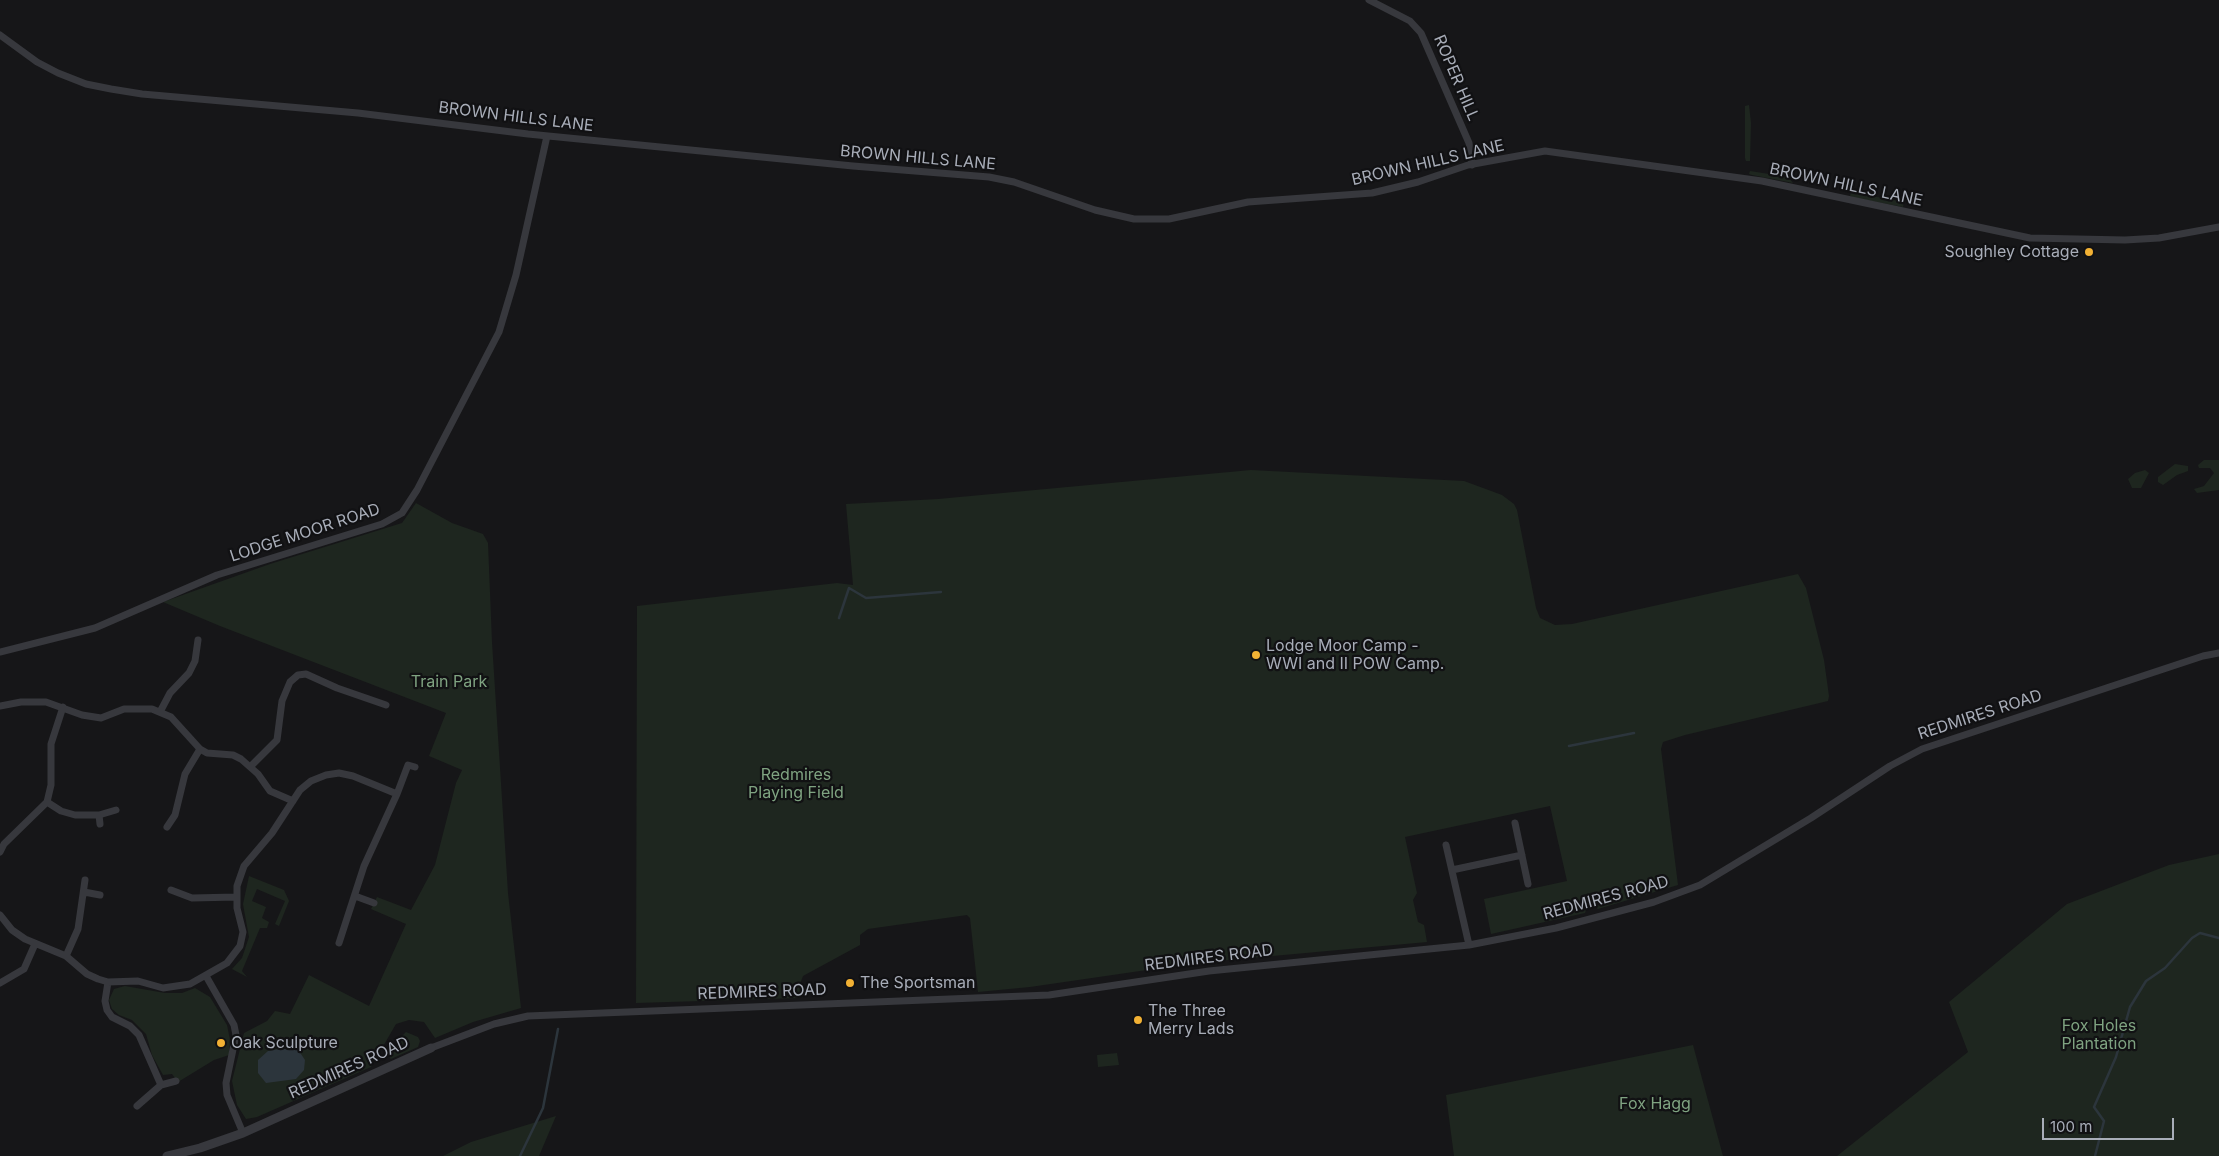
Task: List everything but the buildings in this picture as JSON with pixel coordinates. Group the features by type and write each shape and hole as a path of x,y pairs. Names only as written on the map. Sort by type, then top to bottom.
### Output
{"street":[{"name":"ROPER HILL","path":"1369,0 1410,22 1422,33 1469,143 1472,165"},
{"name":"BROWN HILLS LANE","path":"0,34 37,62 51,69 86,84 111,89 142,94 367,114 547,136 867,168 989,176 1024,185 1122,218 1168,219 1248,202 1372,193 1420,182 1472,165 1501,161 1535,152 1559,152 1644,166 1762,181 2038,239 2126,240 2159,238 2219,227"},
{"name":"LODGE MOOR ROAD","path":"0,652 95,628 217,576 387,522 402,513 411,500 478,375 502,324 518,267 547,136"},
{"path":"160,712 170,693 189,674 195,661 198,640"},
{"name":"REDMIRES ROAD","path":"168,1156 200,1148 243,1133 431,1048 494,1024 528,1016 1027,997 1209,971 1469,945 1587,920 1685,891 1729,869 1885,769 1922,749 2203,656 2219,653"},
{"path":"251,766 277,740 282,701 290,682 298,674 306,674 337,688 386,705"},
{"path":"0,706 46,702 91,717 101,718 137,707 160,712 178,723 200,748 207,753 233,755 251,766 270,791 293,801"},
{"path":"0,852 2,843 47,802 51,785 51,744 63,707"},
{"path":"167,827 175,814 185,774 200,748"},
{"path":"339,943 366,861 411,766"},
{"path":"0,914 12,930 35,944 66,956 87,974 108,982 129,980 172,988 190,984 228,963 240,946 243,932 236,897 236,886 244,866 272,833 300,790 311,781 326,775 339,773 353,776 397,794"},
{"path":"47,802 68,814 99,814 116,810"},
{"path":"99,814 100,824"},
{"path":"1515,822 1528,884"},
{"path":"1446,845 1469,945"},
{"path":"1452,870 1522,855"},
{"path":"66,956 78,929 85,880"},
{"path":"171,890 192,898 236,897"},
{"path":"84,892 100,895"},
{"path":"354,896 374,903"},
{"path":"0,982 24,969 30,960 35,944"},
{"path":"206,976 234,1025 236,1035 226,1083 227,1095 243,1133"},
{"path":"108,982 105,1001 106,1010 112,1017 130,1026 139,1035 161,1085"},
{"path":"137,1106 161,1085 176,1081"}],"green space":[{"path":"1749,105 1751,123 1750,161 1746,161 1745,106"},
{"path":"1750,171 1788,177 1793,183 1752,175 1749,174"},
{"path":"1851,192 1904,203 1903,207 1855,198 1850,196"},
{"path":"2204,460 2219,460 2219,490 2197,493 2194,489 2204,486 2214,473 2210,468 2199,468 2198,465"},
{"path":"2175,464 2188,466 2188,471 2177,475 2163,485 2158,482 2158,477"},
{"name":"Redmires Playing Field","path":"1251,470 1464,481 1502,495 1514,504 1517,510 1536,608 1540,618 1555,625 1572,624 1798,574 1806,588 1824,660 1828,701 1663,742 1661,749 1678,885 1598,909 1595,907 1587,908 1585,913 1491,934 1484,899 1567,881 1550,806 1405,837 1417,893 1413,900 1418,922 1424,925 1427,942 1195,963 1030,987 978,992 970,918 967,915 868,929 860,935 860,945 803,976 800,984 800,998 636,1003 637,606 837,583 853,585 846,504 938,499"},
{"path":"2145,470 2149,473 2141,488 2132,488 2128,479 2135,473"},
{"name":"Train Park","path":"416,503 452,523 483,534 488,543 492,642 508,893 521,1008 473,1022 435,1038 424,1022 409,1020 396,1024 371,1067 257,1117 246,1119 237,1105 232,1081 244,1033 267,1021 275,1011 290,1014 309,975 369,1006 406,924 371,909 377,897 411,910 435,865 456,783 462,770 429,756 446,713 220,626 163,602 270,564 402,523"},
{"name":"Fox Holes Plantation","path":"2219,854 2219,1156 1837,1156 1968,1052 1949,1002 2067,904 2169,865"},
{"path":"249,876 284,890 289,901 279,926 275,924 285,901 257,889 252,901 266,907 262,918 269,922 267,928 260,928 242,971 247,977 232,969 242,958 249,937 243,904"},
{"path":"125,986 165,993 182,993 195,988 210,997 227,1025 230,1040 229,1055 214,1060 178,1082 172,1074 163,1075 152,1055 146,1034 132,1020 119,1015 112,1009 109,1000 114,989"},
{"path":"406,1032 418,1037 420,1041 418,1047 391,1059 389,1057"},
{"name":"Fox Hagg","path":"1693,1045 1723,1156 1454,1156 1446,1095"},
{"path":"1117,1053 1119,1065 1098,1067 1097,1055"},
{"path":"556,1116 539,1156 443,1156 471,1142"}],"shaded area":[{"path":"290,1047 299,1051 305,1060 304,1070 296,1079 266,1083 258,1073 258,1060 268,1051"}],"waterway":[{"path":"839,618 849,588 866,598 941,592"},
{"path":"1569,746 1634,733"},
{"path":"2095,1156 2104,1121 2094,1107 2116,1057 2130,1007 2146,981 2165,968 2192,938 2200,933 2219,938"},
{"path":"520,1156 543,1108 558,1029"}],"place":[{"name":"Soughley Cottage","path":"2089,252"},
{"name":"Lodge Moor Camp - WWI and II POW Camp.","path":"1256,655"},
{"name":"The Sportsman","path":"850,983"},
{"name":"The Three Merry Lads","path":"1138,1020"},
{"name":"Oak Sculpture","path":"221,1043"}]}
